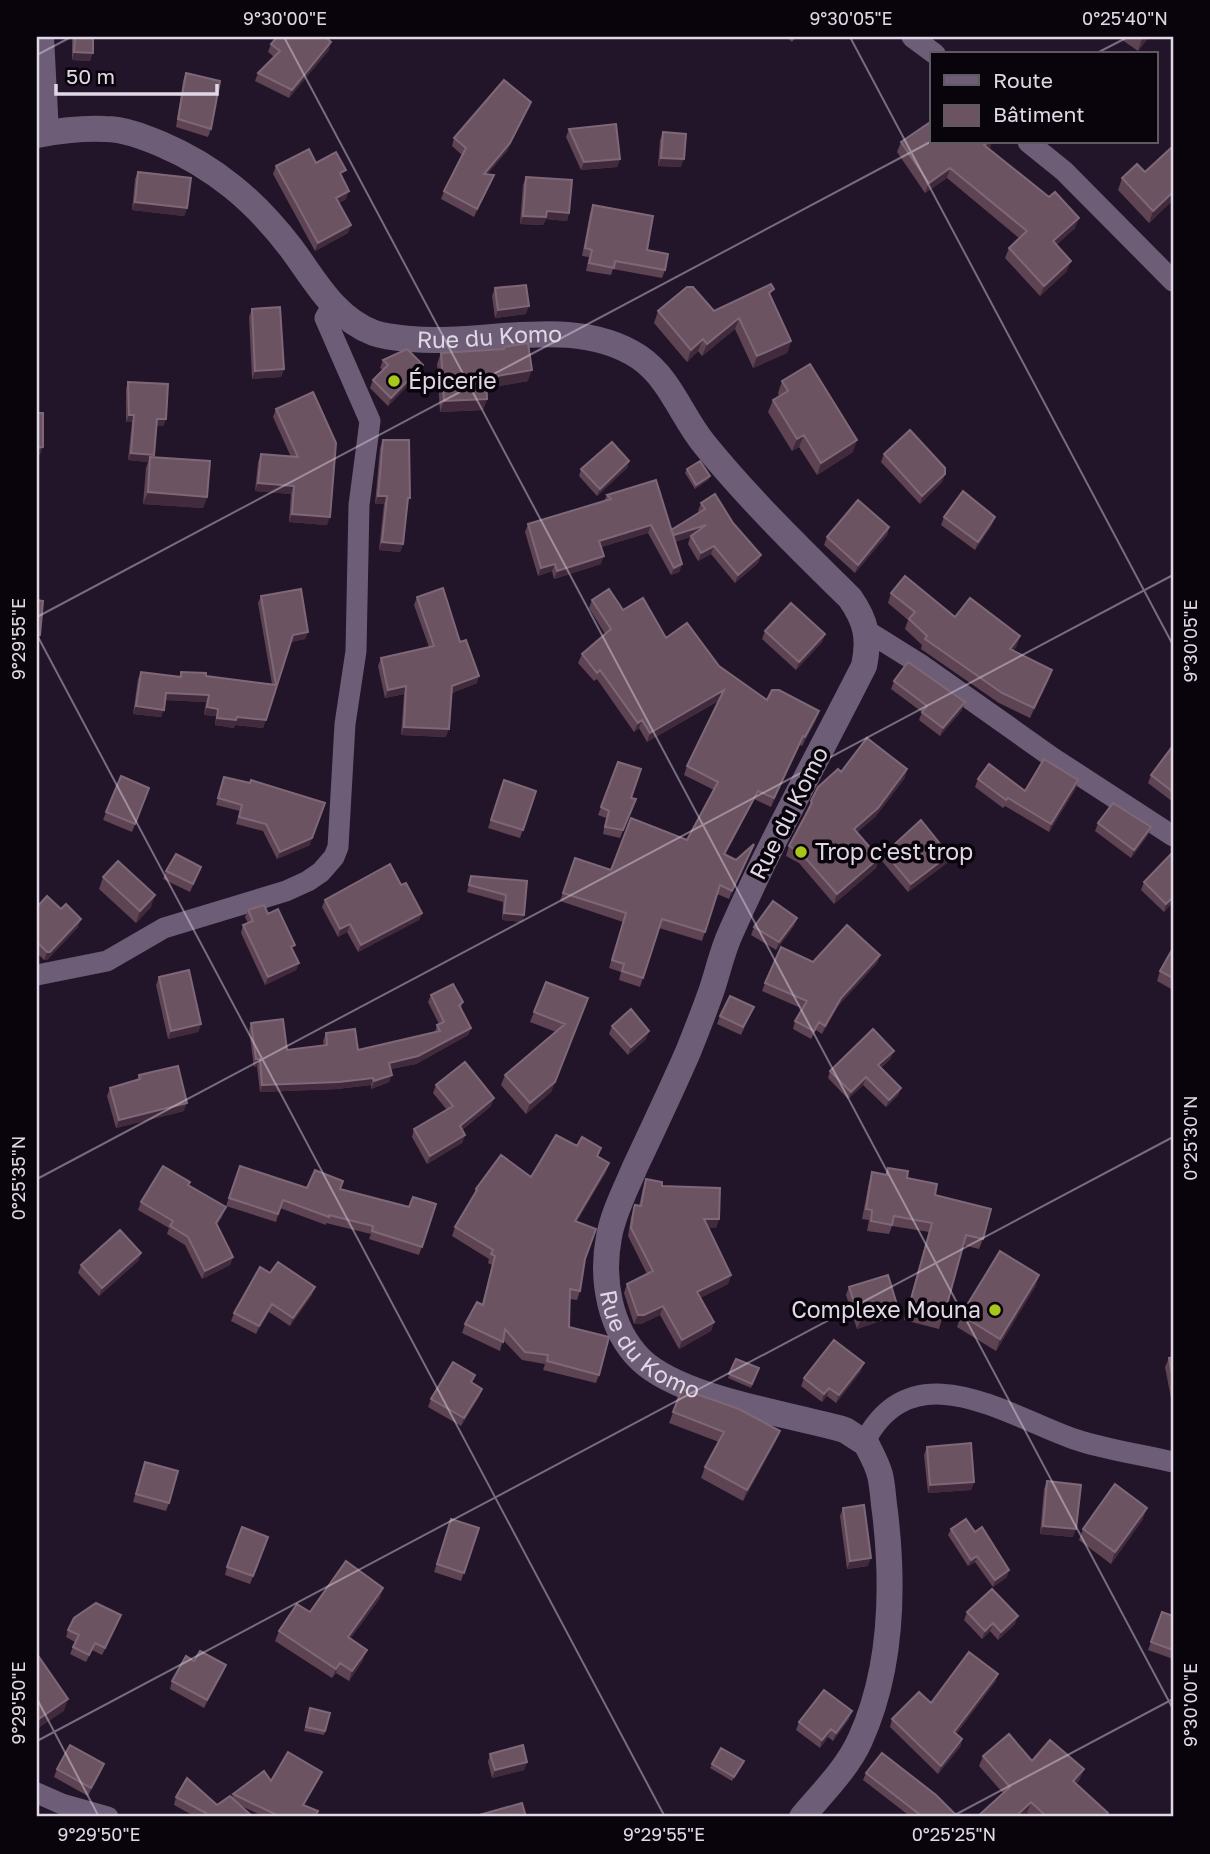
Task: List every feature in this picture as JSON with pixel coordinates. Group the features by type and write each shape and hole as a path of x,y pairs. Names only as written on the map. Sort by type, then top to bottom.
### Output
{"street":[{"path":"41,37 41,134"},
{"path":"912,37 932,52"},
{"name":"Rue du Komo","path":"41,134 107,128 142,136 207,166 255,205 276,229 332,306 374,333 429,341 567,335 606,341 639,357 672,391 699,438 723,467 859,610 867,631 864,666 766,854 729,936 688,1052 622,1197 609,1234 605,1267 610,1301 619,1325 629,1345 655,1370 674,1381 713,1396 832,1426 864,1441"},
{"path":"1030,144 1064,171 1173,281"},
{"path":"37,975 107,961 164,928 286,891 321,872 334,857 338,847 345,724 356,651 359,505 369,421 325,318 332,306"},
{"path":"867,631 1173,836"},
{"path":"802,1817 845,1764 859,1742 879,1688 888,1628 887,1534 880,1475 864,1441 882,1416 902,1400 920,1395 965,1397 996,1406 1097,1447 1125,1450 1173,1462"},
{"path":"37,1793 62,1804 108,1817"}],"building":[{"path":"75,37 93,37 93,53 74,52"},
{"path":"277,37 325,37 331,42 292,90 258,73 280,51 271,44"},
{"path":"186,73 220,81 211,129 178,119"},
{"path":"504,80 531,102 510,143 484,174 494,175 477,209 444,191 466,148 454,138"},
{"path":"930,122 930,144 986,144 1049,197 1055,192 1079,218 1053,241 1071,261 1044,286 1009,248 1027,231 950,168 929,183 901,142"},
{"path":"616,124 620,159 584,162 569,129"},
{"path":"663,132 686,134 684,159 661,158"},
{"path":"1173,146 1173,192 1153,211 1122,178 1137,164 1145,172"},
{"path":"309,149 316,163 336,152 346,170 340,173 349,191 336,198 351,225 318,243 276,166"},
{"path":"138,172 191,178 187,208 135,202"},
{"path":"526,177 572,180 569,213 547,211 546,217 523,216"},
{"path":"593,205 653,216 647,250 668,254 665,270 615,261 614,268 589,263 592,250 585,248"},
{"path":"771,284 774,289 769,293 791,341 757,356 739,318 707,344 703,339 691,350 658,311 687,287 693,287 714,311"},
{"path":"526,285 529,306 498,310 495,288"},
{"path":"280,307 284,369 255,371 252,309"},
{"path":"528,343 532,370 486,378 487,399 444,401 441,353 504,349"},
{"path":"407,349 423,365 391,398 373,380 388,365 383,360"},
{"path":"810,364 857,440 821,463 804,435 797,439 773,400 788,391 782,381"},
{"path":"128,382 168,384 166,419 157,419 154,455 131,453 134,415 129,415"},
{"path":"313,392 336,443 330,517 292,514 294,486 258,483 261,454 298,457 276,409"},
{"path":"37,413 43,413 43,447 37,448"},
{"path":"910,430 945,468 945,474 922,496 884,454"},
{"path":"383,440 409,440 410,498 403,544 382,542 387,496 378,496"},
{"path":"612,442 629,461 600,489 581,469"},
{"path":"150,457 210,461 207,497 148,492"},
{"path":"700,461 710,476 696,485 687,469"},
{"path":"656,480 682,564 674,568 651,525 599,541 604,556 557,571 555,564 541,568 528,524 611,499 607,495"},
{"path":"963,491 995,517 978,542 944,517"},
{"path":"715,494 733,523 761,555 738,575 714,546 701,553 691,536 706,525 674,535 671,530 705,509 701,503"},
{"path":"858,500 889,527 858,565 827,537"},
{"path":"905,576 955,617 970,598 1020,636 1010,649 1052,670 1034,708 1002,693 925,639 927,636 909,619 915,612 891,593"},
{"path":"443,588 460,642 466,640 479,676 452,686 449,729 404,727 406,686 388,690 381,658 434,646 417,597"},
{"path":"301,589 308,632 293,635 266,720 217,718 218,709 207,707 209,695 166,693 164,710 136,706 141,672 181,677 181,672 206,673 206,676 276,685 261,596"},
{"path":"609,589 623,610 643,598 666,638 687,623 719,666 767,700 772,690 779,690 819,711 805,737 803,736 774,798 758,791 724,854 736,860 754,844 732,891 720,885 705,932 662,919 643,978 622,971 624,964 612,960 626,913 563,893 575,858 611,870 631,818 687,840 718,782 687,766 724,690 650,733 642,720 638,723 600,670 597,673 582,654 611,629 592,600"},
{"path":"37,600 43,601 40,635 37,635"},
{"path":"791,603 825,634 799,662 765,631"},
{"path":"908,662 965,702 943,728 922,712 927,706 894,681"},
{"path":"867,738 907,769 878,808 854,829 879,858 837,894 802,854 789,846 818,787 838,769 841,772"},
{"path":"1172,747 1173,749 1173,792 1151,775"},
{"path":"1044,759 1078,780 1051,824 1008,798 1006,800 978,779 989,764 1025,791"},
{"path":"618,762 641,769 631,798 636,799 623,830 605,827 609,811 601,807"},
{"path":"121,776 149,788 135,824 106,812"},
{"path":"224,777 250,783 251,780 325,803 312,838 280,852 266,824 239,817 242,805 218,798"},
{"path":"504,780 536,791 523,830 491,820"},
{"path":"1113,803 1151,827 1134,850 1098,823"},
{"path":"921,820 949,855 911,884 885,853"},
{"path":"1173,852 1173,897 1166,904 1144,882"},
{"path":"176,854 201,867 193,884 166,871"},
{"path":"118,861 155,895 140,911 103,877"},
{"path":"390,864 401,885 406,883 422,913 361,945 350,924 340,929 325,900"},
{"path":"471,876 527,881 524,915 504,913 506,895 469,885"},
{"path":"47,896 61,909 66,904 81,919 50,952 37,942 37,907"},
{"path":"773,901 797,918 779,942 754,927"},
{"path":"264,905 268,914 278,909 295,945 291,947 299,963 268,977 243,925 253,921 248,910"},
{"path":"847,925 880,955 841,998 825,1026 819,1022 814,1031 795,1021 807,1001 765,983 781,947 813,962"},
{"path":"1173,948 1173,978 1160,971"},
{"path":"189,970 201,1024 171,1031 159,977"},
{"path":"546,982 588,998 555,1082 530,1103 505,1075 565,1024 534,1012"},
{"path":"453,984 463,1002 459,1005 471,1028 418,1056 389,1063 392,1075 374,1081 373,1078 262,1085 260,1059 256,1059 251,1023 283,1019 287,1050 327,1045 326,1033 355,1029 358,1050 440,1031 437,1025 444,1022 431,995"},
{"path":"730,996 754,1007 743,1027 720,1016"},
{"path":"631,1009 649,1031 631,1047 612,1026"},
{"path":"873,1029 894,1051 878,1065 901,1088 889,1100 866,1077 851,1092 830,1071"},
{"path":"465,1062 494,1098 460,1126 465,1135 430,1156 414,1129 453,1106 436,1085"},
{"path":"178,1066 187,1103 119,1120 110,1088 140,1079 139,1075"},
{"path":"556,1135 577,1146 582,1137 601,1148 597,1156 609,1163 575,1221 596,1229 585,1259 580,1291 570,1289 569,1327 609,1337 599,1375 547,1361 548,1355 525,1352 505,1329 503,1342 465,1324 477,1302 483,1305 495,1256 491,1254 493,1250 455,1227 476,1189 501,1155 531,1177"},
{"path":"163,1166 190,1182 188,1185 226,1207 216,1223 233,1257 205,1271 188,1237 170,1226 173,1221 141,1202"},
{"path":"240,1166 307,1188 315,1170 343,1181 340,1189 409,1207 413,1197 436,1204 422,1247 372,1231 373,1226 329,1217 283,1200 278,1214 229,1198"},
{"path":"888,1168 908,1171 907,1178 937,1184 935,1195 991,1209 983,1239 966,1235 943,1319 908,1310 932,1223 894,1216 892,1225 871,1221 872,1210 866,1209 872,1172 887,1175"},
{"path":"646,1179 662,1182 662,1186 720,1188 719,1219 704,1219 731,1275 697,1292 714,1322 682,1340 663,1306 638,1315 627,1284 653,1271 631,1228 635,1205 641,1206"},
{"path":"120,1230 141,1253 102,1288 81,1265"},
{"path":"1000,1251 1039,1275 1000,1339 961,1315"},
{"path":"278,1262 315,1287 293,1318 272,1304 259,1326 234,1313 260,1267 270,1273"},
{"path":"888,1275 898,1308 860,1321 849,1287"},
{"path":"834,1340 864,1363 839,1395 829,1388 824,1394 804,1378"},
{"path":"1173,1357 1173,1380 1169,1358"},
{"path":"736,1359 759,1368 752,1384 729,1374"},
{"path":"453,1362 475,1375 471,1382 482,1389 464,1418 431,1399"},
{"path":"682,1389 739,1409 780,1431 747,1490 705,1467 724,1432 673,1412"},
{"path":"971,1443 974,1482 930,1485 927,1447"},
{"path":"145,1462 178,1471 169,1503 136,1494"},
{"path":"1047,1481 1081,1485 1076,1529 1043,1526"},
{"path":"1115,1484 1147,1508 1115,1552 1083,1529"},
{"path":"864,1505 871,1558 850,1561 843,1508"},
{"path":"451,1519 479,1528 464,1573 437,1564"},
{"path":"966,1519 975,1532 982,1527 1009,1570 995,1580 977,1556 971,1560 951,1529"},
{"path":"242,1527 268,1537 253,1576 227,1567"},
{"path":"346,1561 383,1588 348,1637 367,1650 352,1671 340,1663 336,1669 279,1631 297,1604 310,1612"},
{"path":"992,1589 1018,1616 1001,1632 993,1623 985,1631 967,1612"},
{"path":"96,1603 121,1615 105,1648 95,1643 89,1655 73,1647 79,1635 68,1630 74,1618"},
{"path":"1162,1612 1173,1616 1173,1650 1151,1642"},
{"path":"200,1651 226,1665 207,1700 172,1681 186,1656 194,1661"},
{"path":"969,1652 998,1674 954,1732 962,1739 941,1766 892,1719 919,1692 931,1703"},
{"path":"37,1654 68,1699 37,1720"},
{"path":"824,1690 852,1711 836,1733 831,1729 822,1740 799,1722"},
{"path":"310,1708 330,1713 325,1731 306,1727"},
{"path":"1009,1734 1032,1761 1050,1740 1084,1769 1073,1781 1108,1813 1104,1817 1047,1817 1031,1802 1015,1817 977,1817 1010,1787 983,1756"},
{"path":"70,1745 104,1764 91,1788 57,1769"},
{"path":"523,1745 527,1762 495,1770 490,1754"},
{"path":"721,1748 744,1761 734,1777 712,1764"},
{"path":"288,1752 322,1772 303,1805 318,1811 315,1817 281,1817 233,1794 264,1771 271,1781"},
{"path":"882,1753 936,1795 958,1817 923,1817 866,1773"},
{"path":"187,1778 217,1805 230,1796 253,1817 202,1817 206,1813 176,1797"},
{"path":"522,1803 526,1817 472,1817"}],"place":[{"name":"Épicerie","path":"394,381"},
{"name":"Trop c'est trop","path":"801,852"},
{"name":"Complexe Mouna","path":"995,1310"}]}
